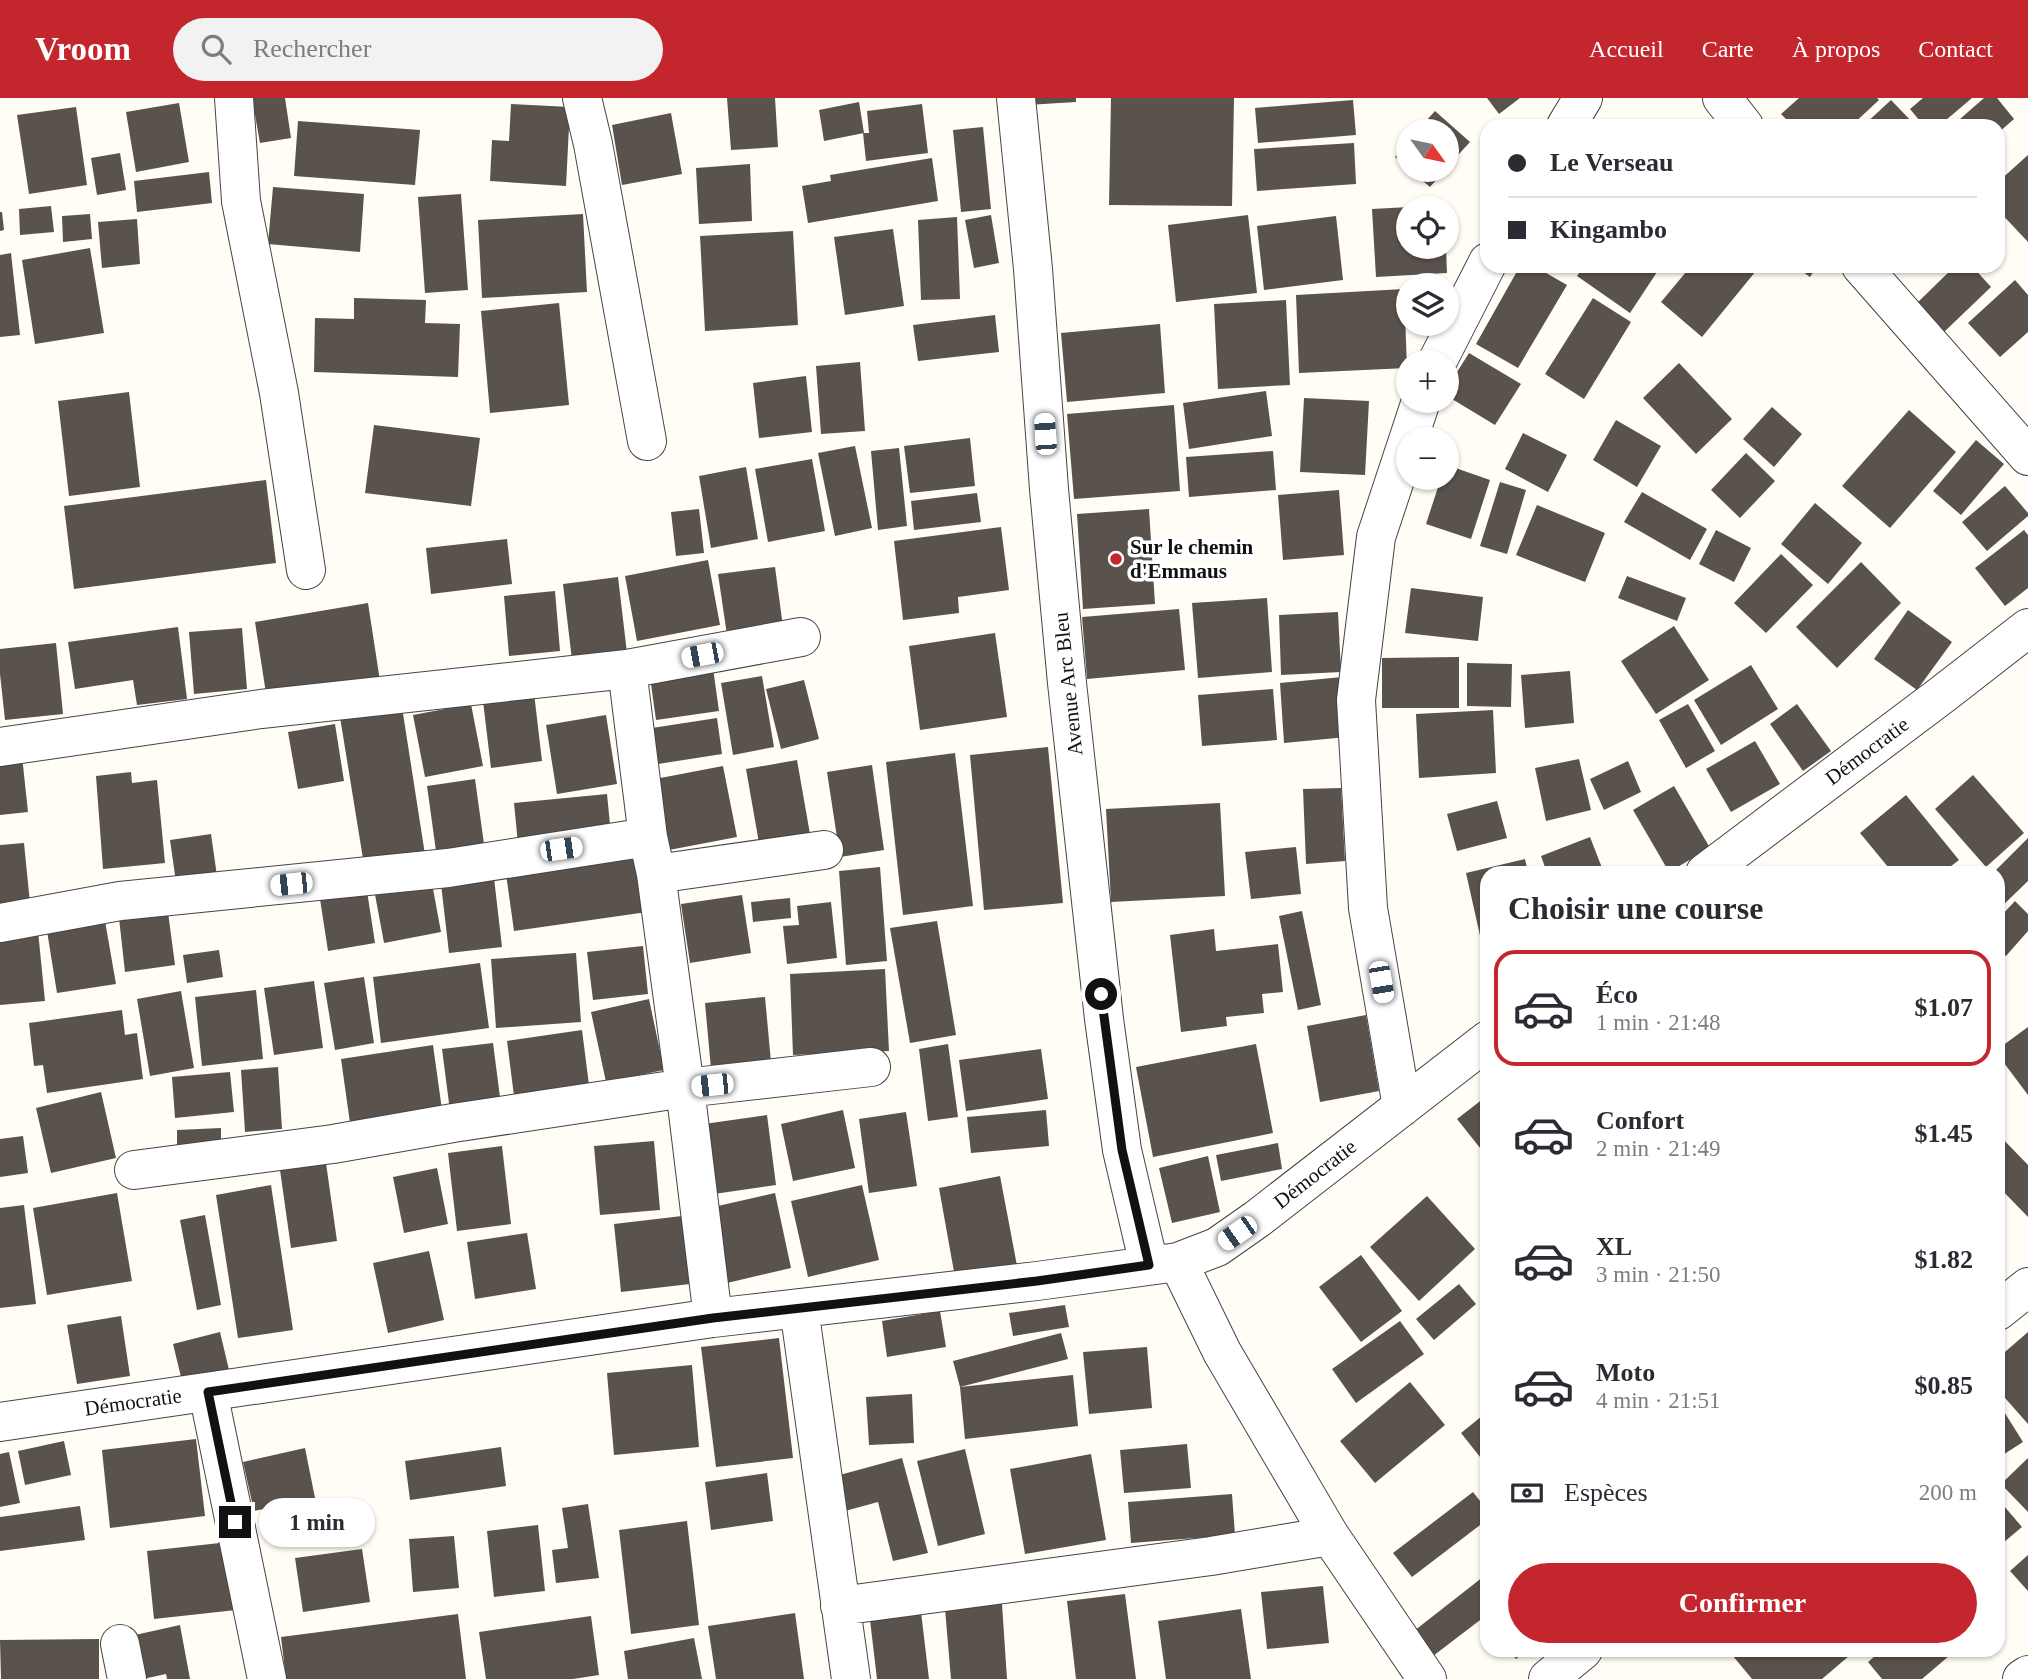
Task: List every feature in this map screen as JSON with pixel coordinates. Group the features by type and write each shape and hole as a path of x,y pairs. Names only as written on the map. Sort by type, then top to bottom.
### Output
{"street":[{"path":"234,98 241,201 279,393 306,570"},
{"path":"582,98 593,144 647,441"},
{"name":"Avenue Arc Bleu","path":"1016,98 1033,269 1048,489 1102,1006 1122,1150 1163,1264 1222,1352 1330,1536 1427,1679"},
{"path":"1570,119 1583,98"},
{"path":"1722,98 1738,119"},
{"path":"1443,350 1482,273"},
{"path":"1867,273 2028,456"},
{"path":"1402,1107 1368,908 1356,700 1376,537 1417,413"},
{"name":"Démocratie","path":"1714,866 2028,628"},
{"path":"0,747 261,709 627,669 801,637"},
{"path":"627,669 648,837 656,874 685,1088 713,1318"},
{"path":"0,923 120,901 448,867 648,837"},
{"path":"656,874 824,850"},
{"name":"Démocratie","path":"0,1422 713,1318 1163,1264 1217,1247 1480,1047"},
{"path":"134,1170 333,1144 685,1088 871,1067"},
{"path":"2005,1305 2028,1287"},
{"path":"799,1308 850,1679"},
{"path":"208,1392 267,1679"},
{"path":"840,1606 1211,1556 1330,1536"},
{"path":"1548,1679 1575,1657"},
{"path":"2022,1679 2028,1675"}],"building":[{"path":"252,98 285,98 291,138 260,143"},
{"path":"727,98 775,98 778,147 731,150"},
{"path":"1027,98 1076,98 1076,102 1027,105"},
{"path":"1111,98 1234,98 1232,206 1109,205"},
{"path":"1487,98 1520,98 1499,114"},
{"path":"1799,98 1879,100 1859,119 1786,119 1781,114"},
{"path":"1923,98 1972,98 1947,119 1918,119 1910,109"},
{"path":"1984,98 1997,98 2014,119 2005,127 2005,119 1960,119"},
{"path":"1353,100 1356,135 1258,143 1255,108"},
{"path":"1891,100 1909,119 1871,119"},
{"path":"859,102 864,133 824,141 819,110"},
{"path":"179,103 189,162 136,172 126,112"},
{"path":"511,104 570,107 566,186 490,181 492,140 509,141"},
{"path":"922,104 928,153 866,161 863,133 869,133 867,111"},
{"path":"76,107 87,185 29,194 17,115"},
{"path":"1435,111 1444,119 1428,119"},
{"path":"671,113 682,174 622,185 612,125"},
{"path":"298,121 420,130 415,185 294,176"},
{"path":"983,127 991,209 961,212 953,130"},
{"path":"1460,133 1470,142 1460,153"},
{"path":"1354,143 1356,184 1257,191 1254,149"},
{"path":"120,153 126,190 97,195 91,158"},
{"path":"2028,155 2028,242 2005,217 2005,176"},
{"path":"932,158 938,201 808,223 802,186 831,181 830,175"},
{"path":"750,164 752,221 699,224 696,168"},
{"path":"209,172 212,203 137,212 134,181"},
{"path":"273,187 364,194 360,252 268,244"},
{"path":"461,194 468,290 425,293 418,197"},
{"path":"51,206 54,232 20,235 19,209"},
{"path":"1396,208 1396,259 1446,259 1447,273 1396,273 1396,276 1376,277 1372,209"},
{"path":"0,212 4,230 0,231"},
{"path":"90,214 92,239 63,242 62,216"},
{"path":"583,214 587,292 482,298 478,220"},
{"path":"991,215 999,263 974,268 965,220"},
{"path":"1248,215 1257,293 1176,302 1168,225"},
{"path":"1336,216 1343,280 1264,290 1257,226"},
{"path":"957,217 960,299 921,300 918,220"},
{"path":"137,219 140,264 102,268 98,222"},
{"path":"893,229 904,306 845,315 834,237"},
{"path":"793,231 798,325 705,331 700,236"},
{"path":"90,248 104,333 35,344 22,260"},
{"path":"11,253 20,335 0,337 0,255"},
{"path":"1516,273 1546,273 1567,285 1518,368 1476,344"},
{"path":"1579,273 1656,273 1630,313 1577,276"},
{"path":"1685,273 1754,273 1702,337 1661,302"},
{"path":"1948,273 1978,273 1991,287 1943,333 1916,304"},
{"path":"2015,280 2028,295 2028,332 2000,357 1968,323"},
{"path":"1396,289 1396,336 1406,336 1406,350 1396,350 1396,369 1299,373 1296,295"},
{"path":"354,298 426,300 425,323 460,324 458,377 314,372 315,318 354,319"},
{"path":"1593,298 1631,322 1584,399 1545,374"},
{"path":"1286,300 1290,385 1218,389 1214,304"},
{"path":"559,303 569,405 490,413 481,311"},
{"path":"995,315 999,352 918,361 913,325"},
{"path":"1160,324 1165,393 1067,402 1061,333"},
{"path":"1469,353 1521,384 1495,425 1459,403 1459,369"},
{"path":"860,362 865,431 821,434 816,366"},
{"path":"1679,363 1732,419 1696,454 1643,398"},
{"path":"806,376 812,432 759,438 753,383"},
{"path":"1266,391 1272,436 1189,449 1183,403"},
{"path":"129,392 140,487 69,496 58,401"},
{"path":"1304,398 1369,401 1365,475 1300,472"},
{"path":"1174,405 1180,491 1074,499 1067,414"},
{"path":"1772,407 1802,434 1774,467 1743,439"},
{"path":"1909,410 1956,452 1890,528 1842,486"},
{"path":"1616,420 1661,446 1637,487 1593,460"},
{"path":"374,425 480,438 471,506 365,493"},
{"path":"1523,433 1567,455 1548,492 1505,469"},
{"path":"970,438 975,486 910,493 904,446"},
{"path":"1976,440 2004,464 1961,515 1933,491"},
{"path":"855,446 872,528 835,536 818,453"},
{"path":"899,448 907,526 878,530 871,451"},
{"path":"1273,451 1276,490 1189,497 1186,457"},
{"path":"1746,453 1775,481 1740,518 1711,490"},
{"path":"812,459 825,531 768,542 755,469"},
{"path":"746,467 758,539 711,548 699,476"},
{"path":"1459,469 1490,480 1471,539 1426,524 1437,490 1459,490"},
{"path":"266,480 276,563 74,589 64,506"},
{"path":"1500,482 1526,490 1507,554 1480,546"},
{"path":"2005,486 2028,516 1987,551 1962,522"},
{"path":"1339,490 1344,555 1283,560 1278,495"},
{"path":"1642,492 1707,529 1690,560 1624,522"},
{"path":"977,493 981,522 914,530 911,501"},
{"path":"1815,503 1862,543 1828,584 1781,544"},
{"path":"1537,505 1605,533 1585,582 1516,555"},
{"path":"699,509 704,553 676,556 671,512"},
{"name":"Sur le chemin d'Emmaus","path":"1149,509 1155,604 1083,609 1077,514"},
{"path":"1001,527 1009,590 958,597 959,613 903,620 894,541"},
{"path":"1716,530 1751,548 1734,582 1699,564"},
{"path":"2024,530 2028,535 2028,588 2005,606 1975,568"},
{"path":"507,539 512,584 431,594 426,548"},
{"path":"1781,554 1813,585 1766,633 1734,603"},
{"path":"708,560 720,625 637,641 625,576"},
{"path":"1861,562 1901,603 1837,668 1796,627"},
{"path":"775,567 783,627 727,635 718,574"},
{"path":"1627,576 1686,598 1677,621 1618,598"},
{"path":"618,577 627,653 572,660 563,584"},
{"path":"1411,588 1483,597 1478,641 1405,633"},
{"path":"555,591 560,651 509,656 504,596"},
{"path":"1267,598 1272,672 1198,678 1192,603"},
{"path":"368,603 380,681 267,700 255,622"},
{"path":"1179,609 1185,670 1087,679 1082,617"},
{"path":"1908,610 1952,642 1917,690 1874,659"},
{"path":"1338,612 1341,672 1281,675 1279,615"},
{"path":"1674,626 1709,680 1656,714 1621,661"},
{"path":"178,627 187,699 137,705 133,680 75,689 68,642"},
{"path":"242,628 247,689 194,694 189,632"},
{"path":"995,633 1007,717 920,730 909,646"},
{"path":"56,643 63,714 5,720 0,649"},
{"path":"1459,657 1459,708 1382,708 1382,658"},
{"path":"1467,663 1512,664 1511,707 1467,706"},
{"path":"1751,665 1778,709 1721,745 1694,700"},
{"path":"713,668 719,711 656,720 650,677"},
{"path":"1570,671 1574,723 1525,728 1521,675"},
{"path":"762,676 774,747 733,755 721,683"},
{"path":"1342,677 1347,737 1284,743 1280,683"},
{"path":"804,680 819,739 781,749 766,689"},
{"path":"1273,689 1277,740 1202,746 1198,695"},
{"path":"534,693 542,761 491,768 483,701"},
{"path":"471,704 483,766 425,777 413,715"},
{"path":"1688,704 1715,751 1686,768 1659,720"},
{"path":"1797,704 1831,751 1803,771 1770,724"},
{"path":"402,707 426,861 365,871 340,717"},
{"path":"1493,710 1496,773 1419,778 1416,714"},
{"path":"606,715 617,784 557,794 546,725"},
{"path":"717,718 722,754 658,764 652,728"},
{"path":"335,724 344,781 298,789 288,732"},
{"path":"1755,741 1780,784 1731,812 1706,769"},
{"path":"1048,747 1063,903 984,910 970,755"},
{"path":"955,753 973,906 903,915 886,762"},
{"path":"22,756 28,812 0,815 0,758"},
{"path":"1579,759 1591,810 1546,821 1535,768"},
{"path":"797,760 810,834 759,843 746,769"},
{"path":"1628,761 1641,792 1604,810 1590,779"},
{"path":"872,765 884,850 840,857 827,772"},
{"path":"723,766 737,837 669,850 655,779"},
{"path":"131,772 132,783 157,780 165,863 103,869 96,776"},
{"path":"1973,775 2024,833 1985,866 1935,809"},
{"path":"475,779 484,844 436,851 427,786"},
{"path":"1674,786 1710,848 1679,866 1666,866 1633,810"},
{"path":"1341,788 1345,861 1306,864 1303,789"},
{"path":"607,794 611,835 518,844 514,803"},
{"path":"1906,795 1959,860 1951,866 1887,866 1860,833"},
{"path":"1497,801 1507,838 1457,851 1447,814"},
{"path":"1220,803 1225,896 1111,902 1106,809"},
{"path":"211,834 217,876 176,882 170,840"},
{"path":"1590,837 1601,866 1545,866 1541,856"},
{"path":"2028,838 2028,881 2005,903 2005,866 2000,866"},
{"path":"24,843 31,913 0,916 0,845"},
{"path":"1296,847 1301,894 1251,899 1245,852"},
{"path":"639,854 647,912 514,931 506,874"},
{"path":"1525,859 1526,866 1496,866"},
{"path":"880,867 887,961 846,965 839,871"},
{"path":"1480,870 1480,936 1466,873"},
{"path":"431,878 441,932 384,943 374,889"},
{"path":"494,878 502,947 449,953 441,884"},
{"path":"367,891 375,943 328,951 320,899"},
{"path":"742,895 751,953 690,963 681,904"},
{"path":"790,898 791,918 753,922 751,902"},
{"path":"2015,901 2028,914 2028,931 2006,956 2005,955 2005,912"},
{"path":"831,902 837,958 787,964 783,926 799,925 797,906"},
{"path":"1302,911 1321,1005 1298,1010 1279,916"},
{"path":"168,912 175,965 125,972 119,918"},
{"path":"105,921 116,984 57,993 47,931"},
{"path":"937,921 956,1035 910,1043 890,928"},
{"path":"1214,929 1216,951 1278,944 1283,992 1262,994 1264,1013 1226,1017 1227,1026 1181,1032 1170,935"},
{"path":"38,931 45,1001 0,1005 0,935"},
{"path":"643,946 648,994 593,1000 587,952"},
{"path":"219,950 223,977 187,983 183,955"},
{"path":"576,953 581,1022 496,1028 491,959"},
{"path":"480,963 489,1028 381,1043 373,977"},
{"path":"885,969 889,1051 793,1055 790,974"},
{"path":"364,977 374,1043 335,1050 324,983"},
{"path":"314,981 323,1048 274,1055 264,988"},
{"path":"256,990 263,1059 202,1066 195,997"},
{"path":"181,991 194,1068 150,1076 137,999"},
{"path":"765,997 771,1062 711,1069 705,1003"},
{"path":"649,999 664,1070 606,1082 591,1012"},
{"path":"122,1010 125,1035 137,1033 143,1079 47,1093 43,1065 34,1066 29,1023"},
{"path":"1366,1015 1379,1091 1320,1102 1307,1026"},
{"path":"2028,1027 2028,1095 2005,1064 2005,1044"},
{"path":"582,1030 589,1085 514,1096 507,1041"},
{"path":"493,1043 501,1105 450,1111 442,1049"},
{"path":"948,1044 958,1117 928,1121 919,1049"},
{"path":"1256,1044 1273,1133 1153,1157 1136,1067"},
{"path":"433,1045 443,1117 351,1130 341,1059"},
{"path":"1041,1049 1048,1099 966,1111 959,1060"},
{"path":"278,1067 282,1129 245,1132 241,1070"},
{"path":"230,1072 234,1112 175,1118 172,1077"},
{"path":"101,1092 116,1158 51,1173 36,1108"},
{"path":"1480,1101 1480,1148 1457,1119"},
{"path":"843,1110 855,1168 793,1181 781,1124"},
{"path":"1046,1110 1049,1146 971,1153 967,1117"},
{"path":"906,1112 917,1186 869,1193 859,1119"},
{"path":"767,1115 776,1185 714,1194 704,1124"},
{"path":"221,1128 221,1148 177,1149 177,1130"},
{"path":"23,1136 28,1173 0,1177 0,1139"},
{"path":"654,1141 660,1210 600,1215 594,1146"},
{"path":"2005,1141 2028,1165 2028,1217 2005,1193"},
{"path":"1278,1143 1282,1169 1221,1181 1216,1155"},
{"path":"502,1146 511,1224 457,1231 448,1153"},
{"path":"1208,1156 1220,1212 1172,1223 1159,1168"},
{"path":"326,1163 337,1241 291,1248 280,1170"},
{"path":"437,1168 448,1224 404,1233 393,1177"},
{"path":"1000,1176 1018,1271 956,1283 939,1188"},
{"path":"271,1185 293,1330 238,1338 216,1195"},
{"path":"862,1185 879,1260 808,1277 791,1201"},
{"path":"117,1193 132,1281 47,1295 33,1208"},
{"path":"775,1193 791,1268 727,1283 709,1208"},
{"path":"1427,1196 1475,1249 1419,1301 1370,1247"},
{"path":"24,1205 36,1304 0,1308 0,1208"},
{"path":"205,1215 221,1305 197,1310 180,1220"},
{"path":"682,1216 690,1284 621,1292 614,1224"},
{"path":"527,1233 536,1289 475,1299 467,1242"},
{"path":"429,1251 444,1320 388,1333 373,1263"},
{"path":"1361,1255 1402,1311 1361,1342 1319,1287"},
{"path":"1459,1284 1476,1304 1434,1340 1416,1319"},
{"path":"1065,1305 1069,1327 1013,1336 1009,1313"},
{"path":"940,1311 946,1347 887,1357 882,1321"},
{"path":"121,1316 130,1376 77,1384 67,1325"},
{"path":"1400,1321 1424,1354 1356,1403 1332,1369"},
{"path":"220,1332 229,1370 182,1381 173,1344"},
{"path":"2028,1332 2028,1424 2005,1398 2005,1352"},
{"path":"1061,1333 1068,1359 960,1387 953,1361"},
{"path":"779,1338 793,1458 716,1467 701,1347"},
{"path":"1147,1347 1152,1408 1089,1414 1083,1352"},
{"path":"692,1365 699,1447 614,1455 607,1373"},
{"path":"1073,1375 1078,1426 965,1439 960,1387"},
{"path":"1410,1382 1445,1425 1375,1483 1340,1441"},
{"path":"912,1394 914,1443 869,1445 866,1397"},
{"path":"2005,1413 2023,1442 2005,1454"},
{"path":"1480,1418 1480,1457 1461,1433"},
{"path":"196,1439 205,1516 110,1528 102,1450"},
{"path":"64,1441 71,1475 25,1485 18,1451"},
{"path":"1187,1444 1191,1488 1124,1493 1120,1450"},
{"path":"501,1447 506,1486 410,1500 405,1461"},
{"path":"305,1448 315,1498 254,1511 243,1462"},
{"path":"965,1449 985,1534 938,1546 917,1461"},
{"path":"9,1452 20,1503 0,1507 0,1454"},
{"path":"1091,1454 1106,1540 1025,1554 1010,1469"},
{"path":"902,1458 928,1553 893,1561 878,1502 845,1511 836,1476"},
{"path":"2028,1458 2028,1512 2005,1488 2005,1480"},
{"path":"767,1473 773,1521 711,1530 705,1482"},
{"path":"1473,1492 1480,1501 1480,1525 1412,1577 1393,1553"},
{"path":"1232,1494 1235,1535 1131,1543 1128,1502"},
{"path":"588,1504 599,1578 556,1583 552,1550 568,1548 562,1508"},
{"path":"80,1506 85,1540 0,1551 0,1517"},
{"path":"2005,1507 2022,1527 2005,1541"},
{"path":"687,1521 699,1625 631,1634 619,1530"},
{"path":"538,1525 545,1591 494,1597 487,1531"},
{"path":"454,1536 459,1588 413,1592 409,1539"},
{"path":"229,1542 236,1610 154,1619 147,1551"},
{"path":"362,1549 370,1602 303,1612 295,1558"},
{"path":"2028,1555 2028,1591 2010,1571"},
{"path":"1480,1579 1480,1620 1433,1656 1414,1631"},
{"path":"1323,1586 1329,1643 1267,1649 1261,1592"},
{"path":"1125,1594 1136,1679 1076,1679 1067,1601"},
{"path":"1002,1604 1007,1679 951,1679 945,1609"},
{"path":"1241,1609 1251,1679 1166,1679 1158,1621"},
{"path":"921,1612 929,1679 877,1679 870,1620"},
{"path":"795,1613 804,1679 716,1679 708,1626"},
{"path":"458,1614 466,1679 286,1679 281,1637"},
{"path":"591,1616 599,1675 573,1679 486,1679 479,1632"},
{"path":"180,1625 190,1679 167,1679 166,1674 143,1679 135,1635"},
{"path":"694,1638 702,1679 628,1679 624,1651"},
{"path":"99,1639 99,1679 1,1679 0,1640"},
{"path":"1734,1657 1848,1657 1822,1679 1752,1679"},
{"path":"1874,1657 1948,1657 1922,1679 1882,1679 1868,1662"}],"place":[{"name":"Sur le chemin d'Emmaus","path":"1116,559"}],"route":[{"path":"235,1522 208,1392 713,1318 1037,1281 1149,1265 1122,1150 1101,994"}]}
